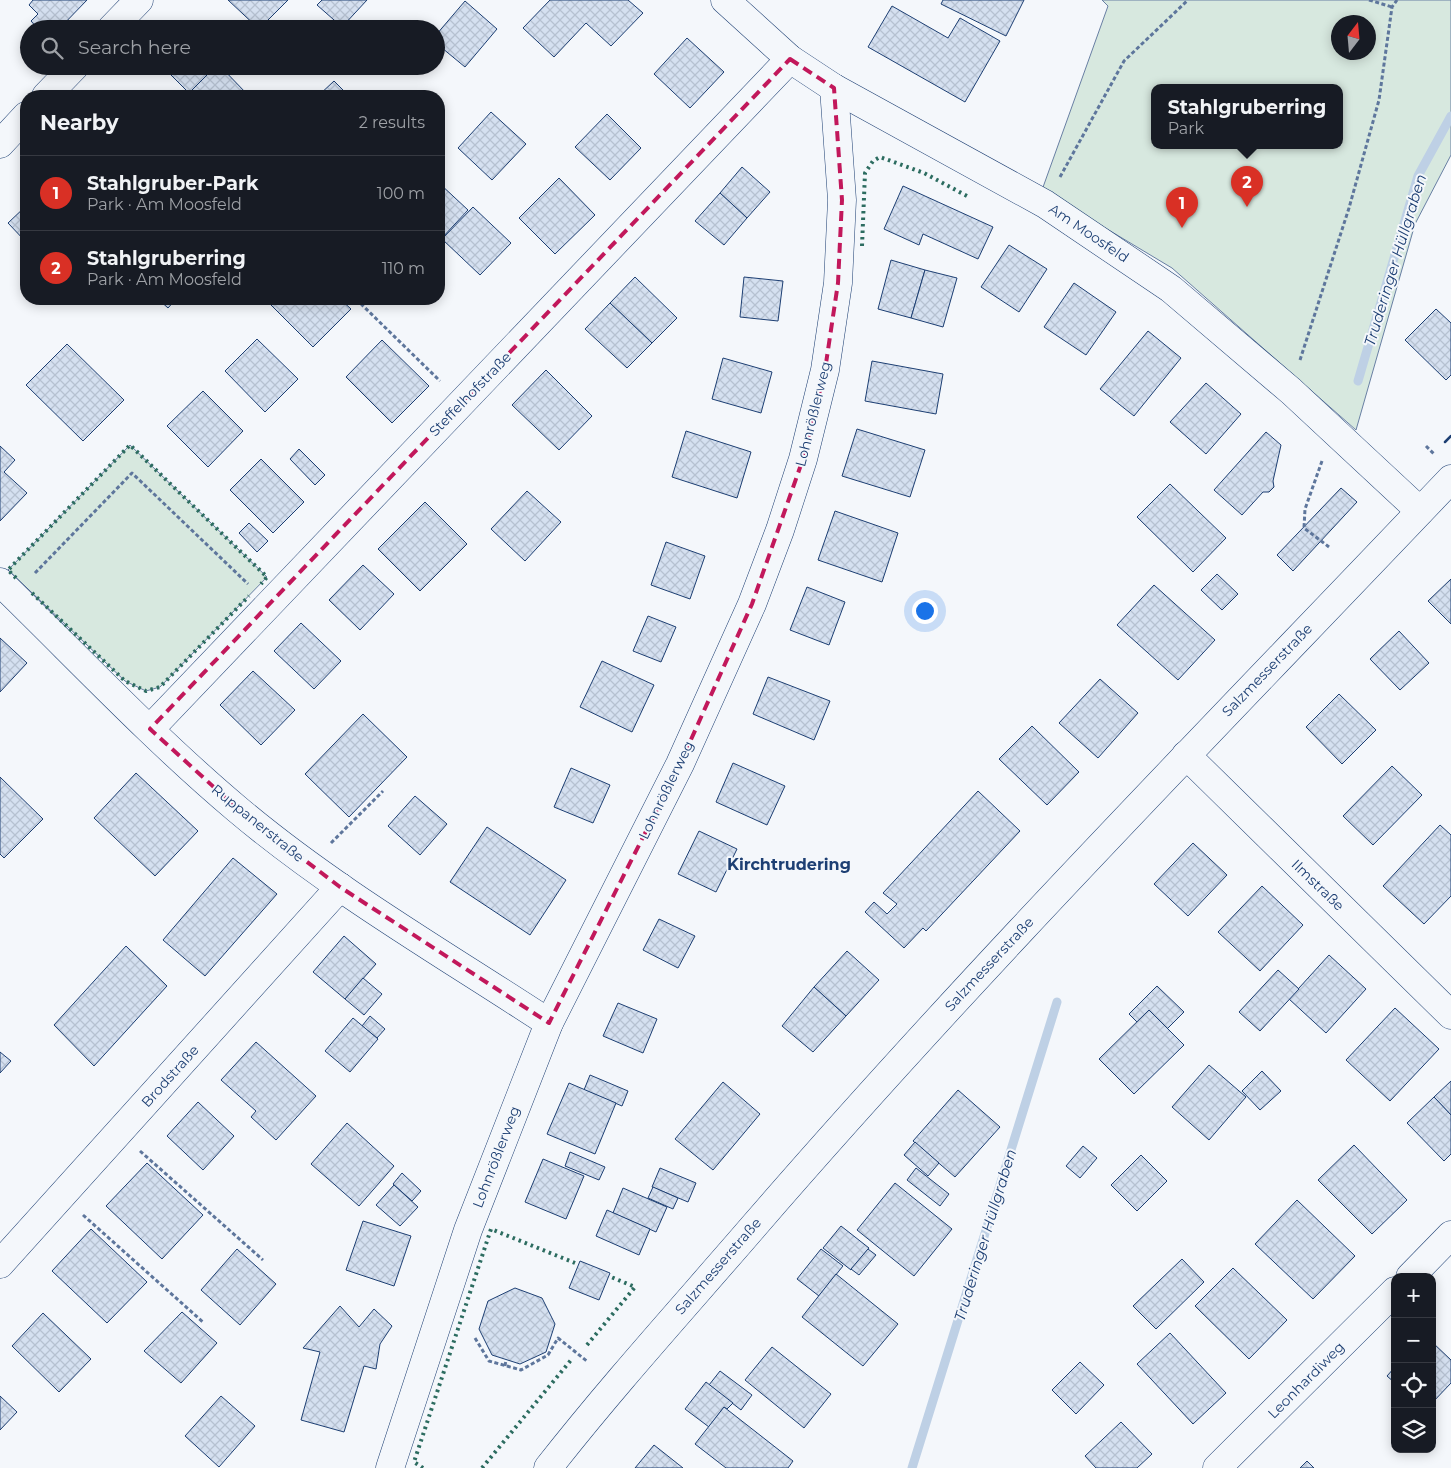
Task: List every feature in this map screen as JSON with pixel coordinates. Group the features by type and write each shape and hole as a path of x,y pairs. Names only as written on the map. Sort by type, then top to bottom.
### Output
{"street":[{"path":"120,20 139,0"},
{"name":"Am Moosfeld","path":"725,0 790,59 834,88 1045,204 1171,289 1291,391 1420,511"},
{"name":"Steffelhofstraße","path":"150,729 790,59"},
{"path":"52,90 66,75"},
{"name":"Lohnrößlerweg","path":"390,1468 468,1230 549,1023 680,764 752,604 780,530 803,459 825,370 838,283 842,200 834,88"},
{"path":"0,144 20,122"},
{"name":"Salzmesserstraße","path":"548,1468 705,1279 881,1079 1186,755 1420,511 1445,469"},
{"name":"Ruppanerstraße","path":"7,589 150,729 239,810 340,887 549,1023"},
{"name":"Ilmstraße","path":"1186,755 1451,1015"},
{"name":"Brodstraße","path":"0,1264 340,887"},
{"path":"1414,1273 1451,1236"},
{"name":"Leonhardiweg","path":"1217,1468 1391,1296"}],"path":[{"path":"1045,204 1124,61 1188,0"},
{"path":"1369,0 1392,7"},
{"path":"1291,391 1348,208 1379,100 1392,7 1396,0"},
{"path":"362,305 462,403"},
{"path":"1426,446 1445,469"},
{"path":"1323,458 1304,510 1304,528 1329,547"},
{"path":"7,589 132,472 269,604"},
{"path":"329,846 383,791"},
{"path":"119,1132 263,1260"},
{"path":"62,1196 204,1323"},
{"path":"475,1338 489,1361 522,1370 548,1355 558,1338 588,1362"},
{"path":"505,1366 506,1360"}],"highlighted area":[{"path":"790,59 834,88 842,200 838,283 825,370 803,459 752,604 680,764 549,1023 340,887 239,810 150,729"}],"shaded area":[{"path":"1102,0 1451,0 1451,155 1415,224 1356,430 1172,268 1042,190 1108,6"},
{"path":"130,445 267,577 160,687 146,691 125,681 8,570"}],"building":[{"path":"33,0 87,0 68,20 32,20 38,14 29,5"},
{"path":"228,0 288,0 268,20 249,20"},
{"path":"322,0 367,0 348,20 334,20 317,5"},
{"path":"550,0 628,0 643,13 611,46 586,23 554,57 523,28"},
{"path":"943,0 1024,0 1006,36 941,4"},
{"path":"465,1 497,29 465,67 445,50 445,24"},
{"path":"892,6 948,38 960,18 1000,41 965,102 868,47"},
{"path":"687,38 724,72 690,108 654,74"},
{"path":"171,75 207,75 192,90 186,90"},
{"path":"207,75 229,75 243,90 192,90"},
{"path":"334,81 343,90 324,90"},
{"path":"491,112 526,144 492,180 458,148"},
{"path":"607,114 641,148 610,180 575,147"},
{"path":"742,167 770,192 747,218 720,193"},
{"path":"559,178 595,215 555,254 519,218"},
{"path":"903,186 993,227 978,259 923,234 919,245 884,229"},
{"path":"445,189 468,210 445,235"},
{"path":"720,193 747,218 724,245 695,221"},
{"path":"473,207 511,243 480,275 445,242 445,236"},
{"path":"20,212 20,236 8,223"},
{"path":"1009,245 1047,269 1019,312 981,287"},
{"path":"891,260 925,270 911,318 878,309"},
{"path":"925,270 957,278 943,327 911,318"},
{"path":"635,277 677,318 652,343 610,303"},
{"path":"744,277 783,281 778,321 740,317"},
{"path":"1074,283 1116,312 1086,355 1044,327"},
{"path":"610,303 652,343 627,368 585,329"},
{"path":"271,305 347,305 351,309 313,347"},
{"path":"1436,309 1451,323 1451,375 1446,380 1405,340"},
{"path":"1148,331 1181,358 1134,416 1100,389"},
{"path":"257,339 298,379 265,412 225,371"},
{"path":"382,340 429,386 392,423 346,377"},
{"path":"67,344 124,400 83,441 26,385"},
{"path":"723,358 772,372 761,413 712,399"},
{"path":"872,361 943,374 936,414 865,401"},
{"path":"546,370 592,416 559,450 512,405"},
{"path":"1206,383 1241,414 1206,454 1170,422"},
{"path":"203,391 243,431 208,467 167,426"},
{"path":"857,429 925,450 910,497 842,476"},
{"path":"686,431 751,452 737,498 672,477"},
{"path":"1266,432 1281,445 1273,481 1274,487 1269,492 1263,492 1242,515 1214,490"},
{"path":"0,446 15,460 4,472 27,493 0,521"},
{"path":"299,449 325,475 315,485 290,459"},
{"path":"261,459 304,502 273,533 230,490"},
{"path":"1170,484 1226,538 1193,572 1137,517"},
{"path":"1341,488 1357,502 1293,571 1277,555"},
{"path":"527,491 561,522 525,561 491,529"},
{"path":"425,502 467,544 420,591 378,549"},
{"path":"835,511 898,533 882,582 818,560"},
{"path":"249,523 268,541 257,552 239,533"},
{"path":"666,542 705,556 690,599 651,585"},
{"path":"363,565 394,594 360,630 329,600"},
{"path":"1217,574 1238,594 1222,610 1201,590"},
{"path":"1451,579 1451,624 1428,601"},
{"path":"1154,585 1215,640 1178,680 1117,625"},
{"path":"807,587 845,602 829,645 790,630"},
{"path":"648,616 676,627 661,662 633,651"},
{"path":"301,623 341,661 314,689 274,651"},
{"path":"1399,631 1429,663 1400,690 1370,659"},
{"path":"0,638 27,663 0,692"},
{"path":"602,661 654,685 632,732 580,707"},
{"path":"253,671 295,710 261,745 220,705"},
{"path":"768,677 830,701 814,740 753,714"},
{"path":"1100,679 1138,713 1098,758 1059,723"},
{"path":"1339,694 1376,730 1342,764 1306,727"},
{"path":"363,714 407,757 349,817 305,774"},
{"path":"1032,726 1079,772 1047,805 999,759"},
{"path":"733,763 785,786 767,825 716,802"},
{"path":"1392,766 1422,795 1373,845 1343,816"},
{"path":"571,768 610,785 593,823 554,807"},
{"path":"136,773 198,831 155,876 94,818"},
{"path":"0,777 43,819 4,858 0,854"},
{"path":"978,791 1020,831 926,931 923,928 904,948 865,912 874,902 887,914 897,904 883,893"},
{"path":"415,796 447,824 420,855 388,826"},
{"path":"1440,825 1451,835 1451,896 1424,924 1383,886"},
{"path":"487,827 566,880 530,935 450,882"},
{"path":"699,831 737,849 716,892 678,874"},
{"path":"1193,843 1227,875 1188,916 1154,884"},
{"path":"233,858 277,894 205,976 163,940"},
{"path":"1262,886 1303,925 1260,971 1218,932"},
{"path":"659,919 695,936 678,968 643,950"},
{"path":"344,936 376,964 345,999 313,972"},
{"path":"126,946 167,986 94,1066 54,1025"},
{"path":"847,951 879,980 846,1016 814,987"},
{"path":"1329,955 1366,989 1326,1033 1289,999"},
{"path":"1278,970 1299,989 1260,1031 1239,1012"},
{"path":"363,978 382,994 364,1015 345,999"},
{"path":"1157,986 1184,1012 1167,1029 1149,1010 1137,1022 1129,1014"},
{"path":"814,987 846,1016 813,1052 782,1026"},
{"path":"618,1003 657,1019 643,1053 603,1036"},
{"path":"1395,1008 1439,1049 1390,1101 1346,1060"},
{"path":"1149,1010 1184,1045 1134,1094 1099,1059"},
{"path":"370,1016 385,1029 377,1038 362,1026"},
{"path":"353,1018 378,1039 350,1072 325,1051"},
{"path":"256,1042 316,1096 276,1140 251,1117 256,1111 221,1080"},
{"path":"0,1052 11,1061 0,1073"},
{"path":"1209,1065 1246,1097 1209,1140 1172,1107"},
{"path":"1262,1071 1281,1091 1260,1110 1242,1091"},
{"path":"590,1075 628,1091 622,1106 584,1090"},
{"path":"1451,1081 1451,1115 1434,1097"},
{"path":"723,1082 760,1114 713,1170 675,1139"},
{"path":"569,1083 616,1103 595,1154 547,1134"},
{"path":"958,1090 1000,1127 955,1177 913,1141"},
{"path":"1434,1097 1451,1115 1451,1154 1444,1161 1407,1123"},
{"path":"198,1102 234,1136 203,1170 167,1136"},
{"path":"347,1123 394,1166 359,1206 311,1164"},
{"path":"915,1142 939,1163 928,1176 904,1155"},
{"path":"1354,1145 1407,1200 1372,1234 1318,1180"},
{"path":"1083,1146 1097,1158 1080,1178 1066,1166"},
{"path":"570,1152 605,1167 599,1180 565,1166"},
{"path":"1141,1155 1167,1181 1137,1211 1111,1185"},
{"path":"543,1159 584,1176 566,1219 525,1202"},
{"path":"147,1163 203,1215 162,1259 106,1206"},
{"path":"660,1168 696,1183 688,1202 652,1187"},
{"path":"916,1168 949,1194 940,1206 907,1180"},
{"path":"402,1173 421,1191 412,1201 393,1184"},
{"path":"895,1183 952,1229 914,1276 857,1230"},
{"path":"394,1185 418,1207 400,1226 376,1205"},
{"path":"653,1187 678,1198 673,1209 648,1198"},
{"path":"623,1188 667,1207 656,1232 613,1213"},
{"path":"1297,1200 1355,1256 1313,1299 1255,1244"},
{"path":"607,1210 650,1229 639,1255 596,1236"},
{"path":"363,1221 411,1236 394,1286 346,1270"},
{"path":"841,1226 869,1248 851,1270 823,1248"},
{"path":"91,1229 147,1282 107,1323 52,1271"},
{"path":"237,1249 276,1284 240,1325 201,1290"},
{"path":"821,1249 843,1266 819,1296 797,1279"},
{"path":"868,1249 876,1255 859,1275 851,1269"},
{"path":"1182,1259 1204,1282 1156,1329 1133,1306"},
{"path":"580,1261 610,1273 599,1300 569,1288"},
{"path":"1233,1268 1287,1320 1249,1359 1195,1306"},
{"path":"836,1274 898,1324 863,1366 802,1317"},
{"path":"515,1288 542,1298 555,1324 546,1352 520,1364 492,1355 479,1329 488,1301"},
{"path":"340,1306 359,1327 374,1309 392,1326 380,1344 376,1369 364,1366 344,1432 301,1420 320,1352 303,1348"},
{"path":"182,1312 217,1343 181,1383 144,1351"},
{"path":"43,1313 91,1359 59,1392 12,1346"},
{"path":"1170,1333 1226,1393 1193,1424 1137,1364"},
{"path":"1436,1346 1451,1360 1451,1383 1436,1399"},
{"path":"772,1347 831,1394 804,1428 745,1380"},
{"path":"1080,1362 1104,1385 1076,1414 1052,1390"},
{"path":"720,1371 752,1395 741,1410 709,1385"},
{"path":"1391,1372 1391,1380 1387,1376"},
{"path":"706,1382 733,1403 727,1409 724,1407 709,1427 685,1409"},
{"path":"0,1396 17,1412 0,1430"},
{"path":"221,1396 255,1426 219,1467 185,1436"},
{"path":"724,1407 793,1461 788,1468 726,1468 695,1444"},
{"path":"1121,1422 1152,1454 1137,1468 1096,1468 1085,1456"},
{"path":"654,1445 683,1468 635,1468"},
{"path":"1307,1461 1314,1468 1300,1468"}],"waterway":[{"name":"Truderinger Hüllgraben","path":"1358,381 1418,176 1451,116"},
{"name":"Truderinger Hüllgraben","path":"912,1468 1057,1002"}],"hedge":[{"path":"862,246 865,173 873,161 880,157 924,173 967,196"},
{"path":"16,578 8,570 130,445 267,577 261,584"},
{"path":"32,593 125,681 146,691 160,687 249,596"},
{"path":"423,1468 414,1462 491,1229 575,1263"},
{"path":"587,1345 635,1287 611,1277"},
{"path":"482,1468 571,1360"}],"wall":[{"path":"1445,442 1451,436"}],"place":[{"name":"Stahlgruberring","path":"1247,207"},
{"name":"Stahlgruber-Park","path":"1182,228"}],"district":[{"name":"Kirchtrudering","path":"789,864"}]}
